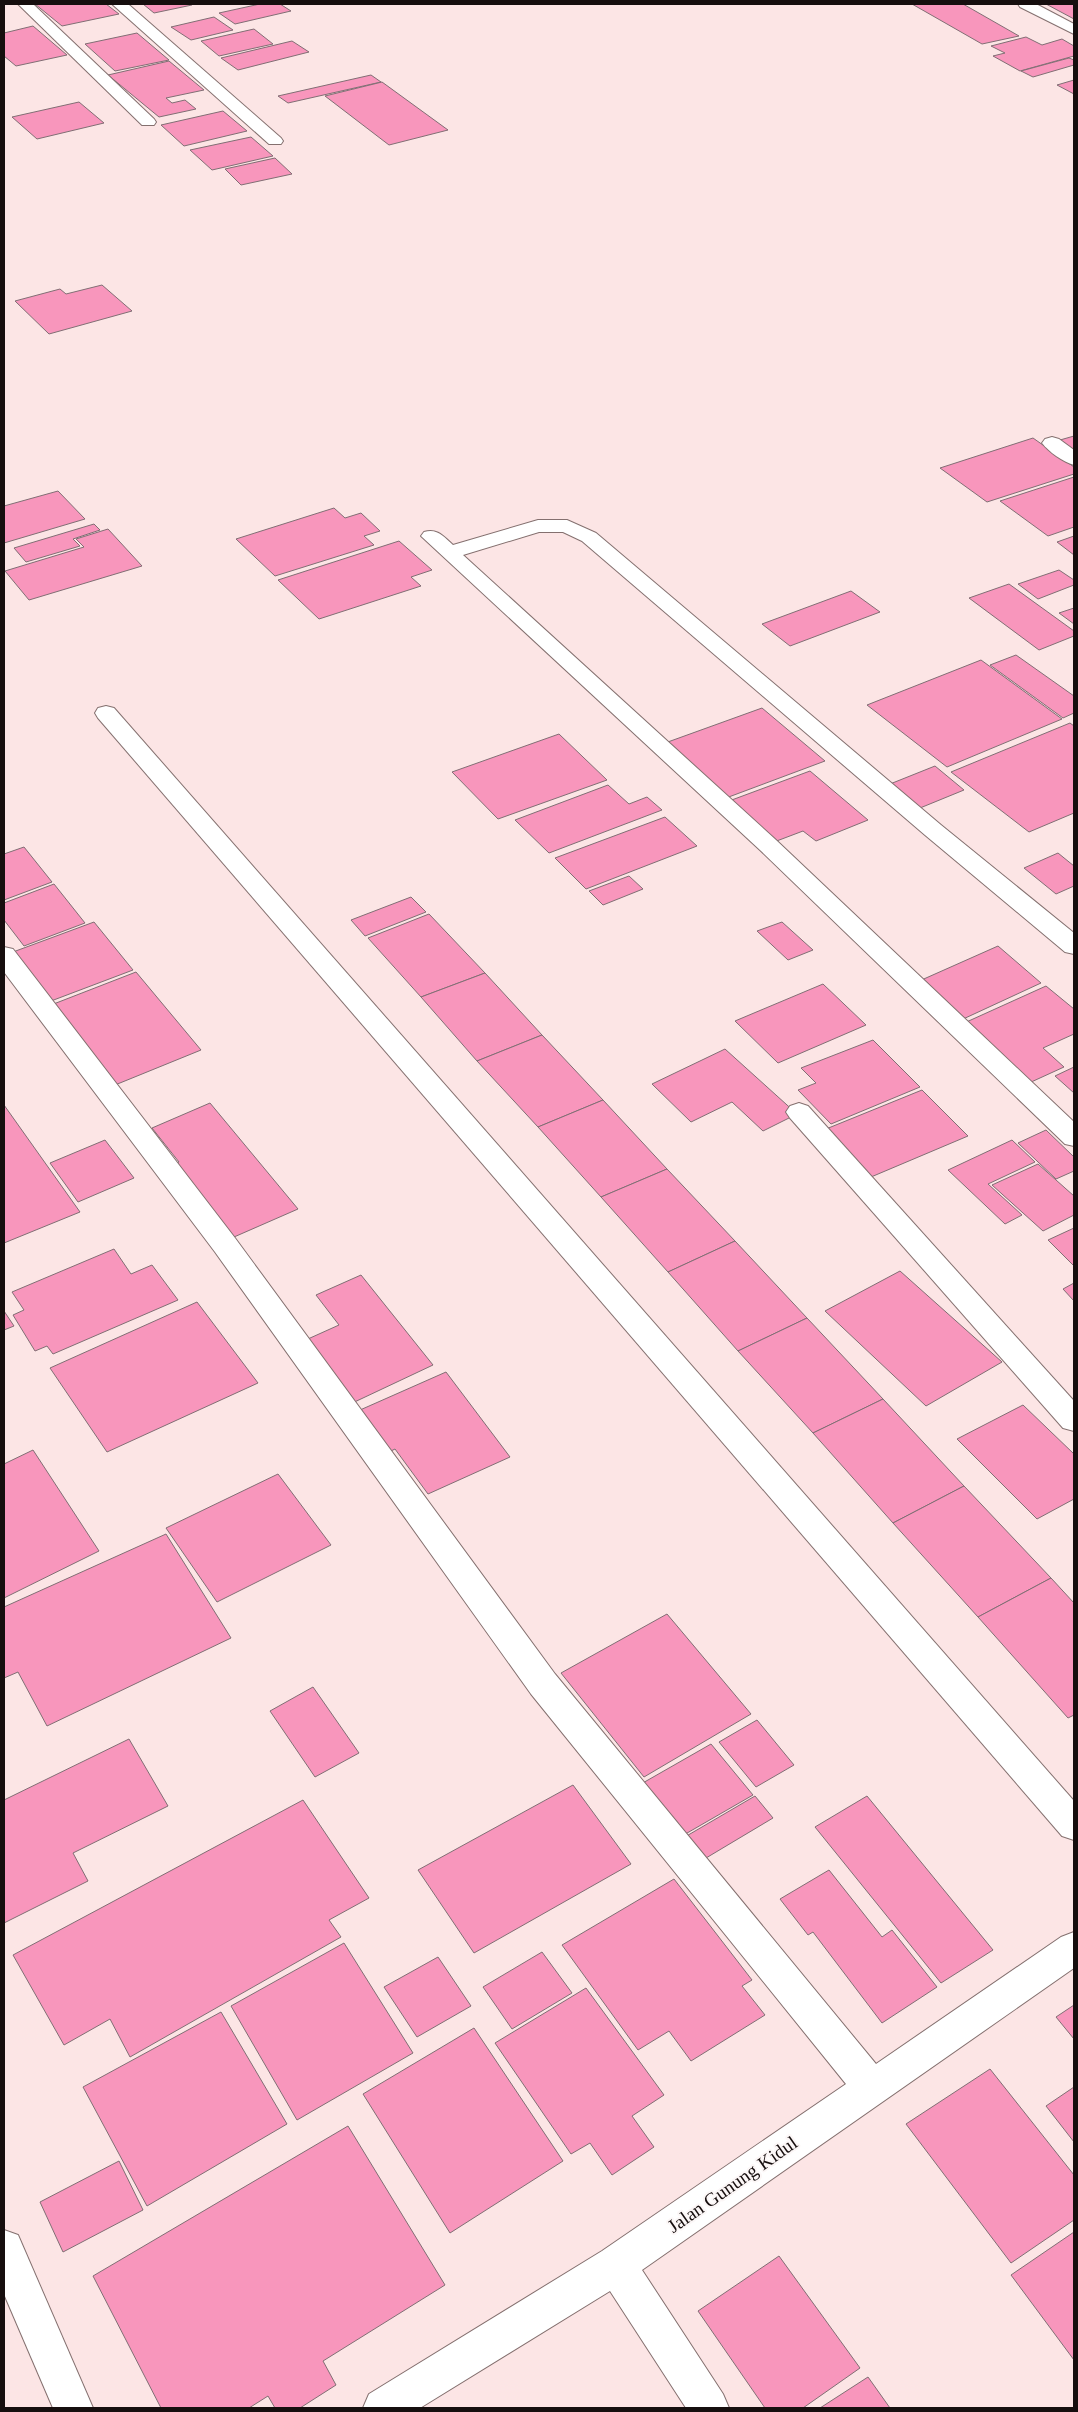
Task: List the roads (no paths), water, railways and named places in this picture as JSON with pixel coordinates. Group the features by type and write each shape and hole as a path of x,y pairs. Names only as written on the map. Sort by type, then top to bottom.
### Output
{"street":[{"path":"25,4 148,122"},
{"path":"119,4 275,141"},
{"path":"1025,4 1074,30"},
{"path":"1052,443 1074,458"},
{"path":"450,552 538,526 567,526 589,537 933,830 1074,946"},
{"path":"431,536 768,845 1074,1137"},
{"path":"106,713 1074,1825"},
{"path":"4,955 225,1245 543,1684 872,2088"},
{"path":"799,1112 1074,1420"},
{"name":"Jalan Gunung Kidul","path":"383,2408 616,2265 1074,1948"},
{"path":"4,2249 73,2408"},
{"path":"616,2265 709,2408"}]}
